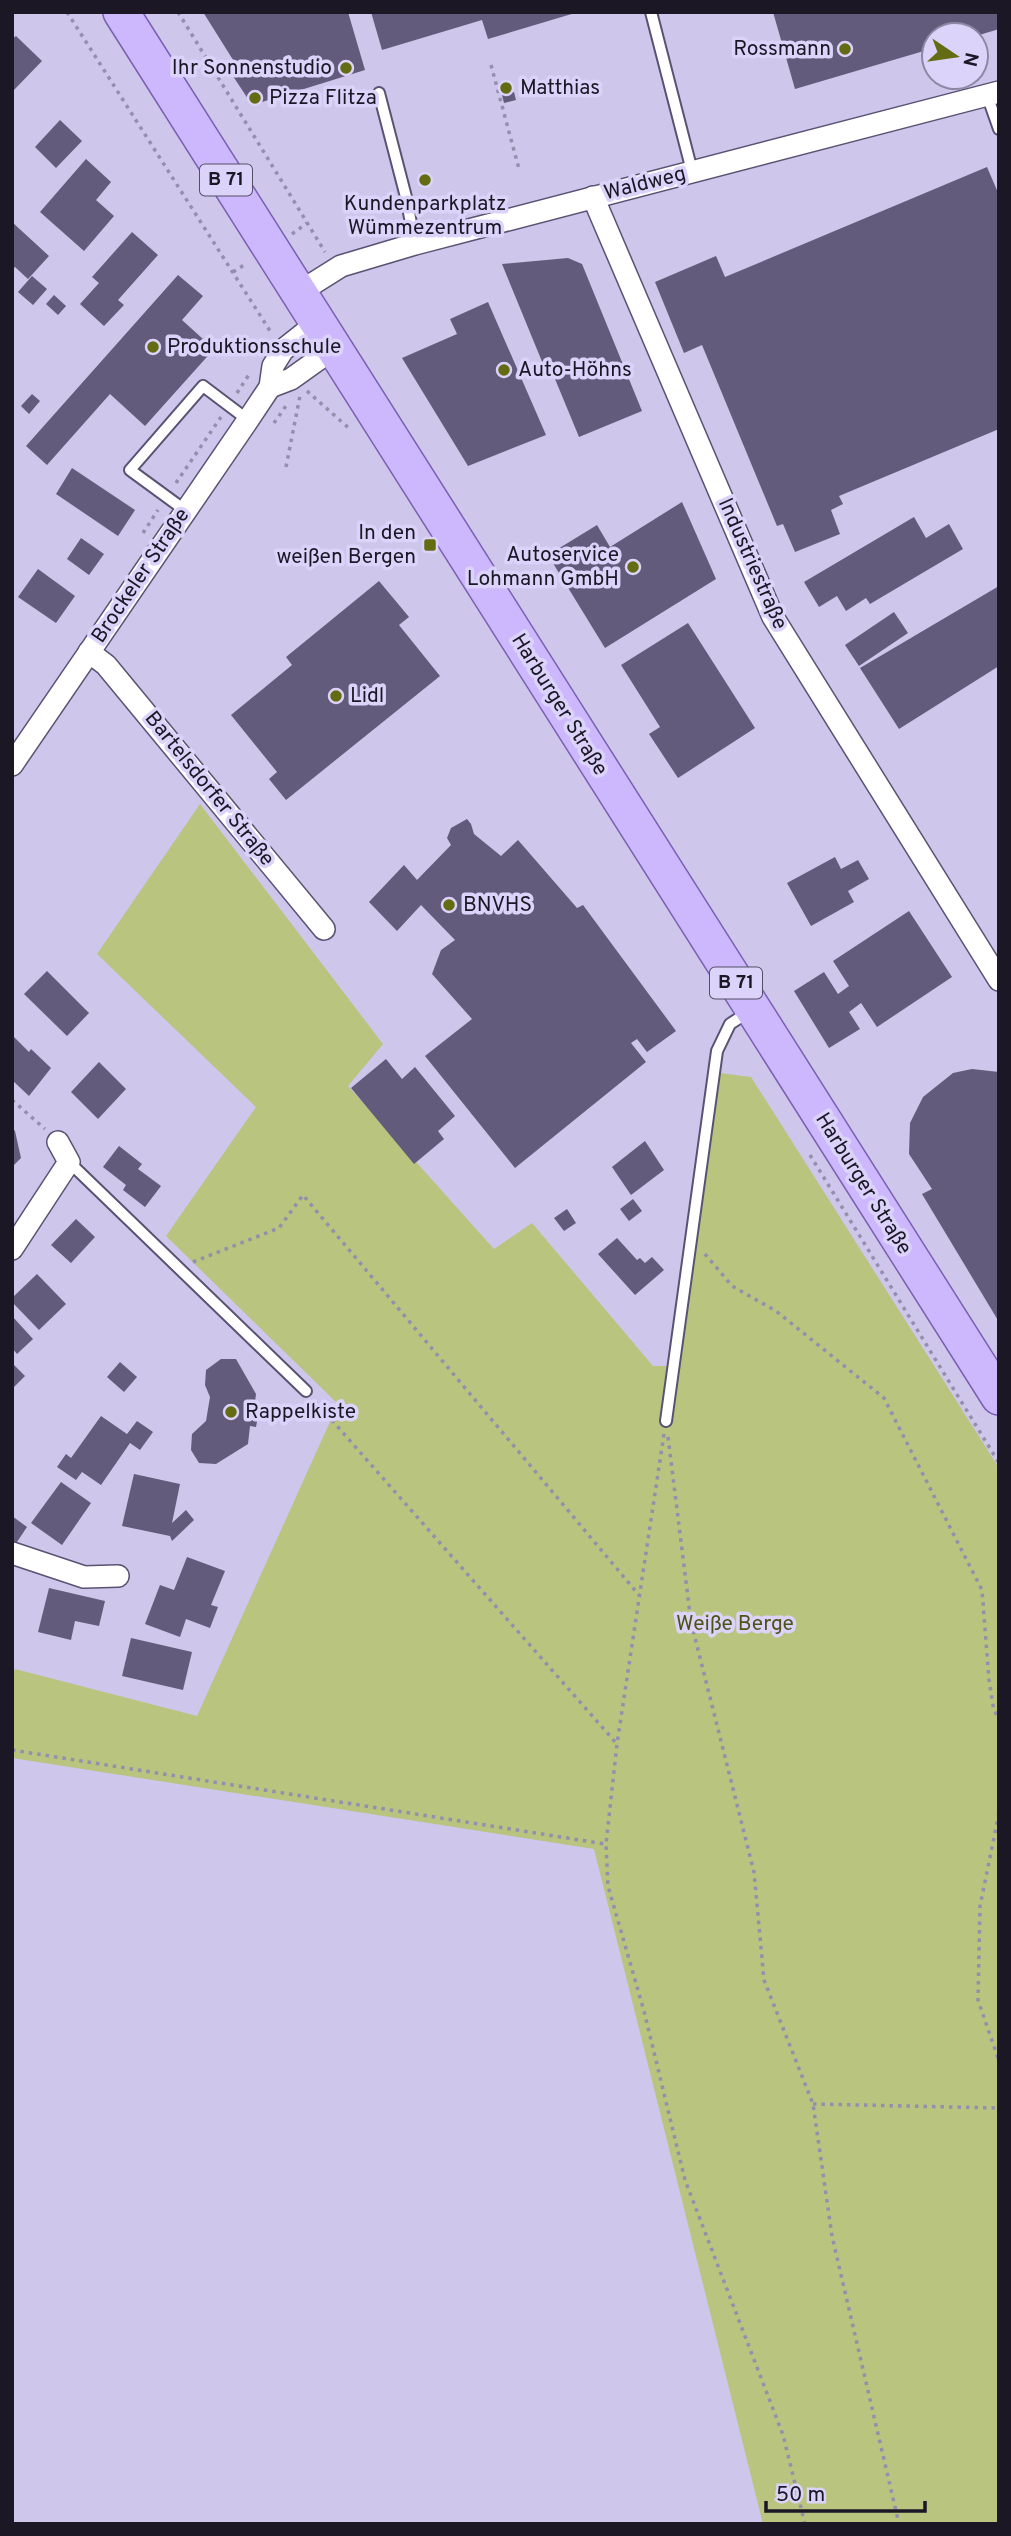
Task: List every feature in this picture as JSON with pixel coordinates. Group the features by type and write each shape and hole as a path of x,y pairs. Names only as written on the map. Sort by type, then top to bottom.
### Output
{"main road":[{"name":"Harburger Straße","path":"121,12 999,1397"}],"street":[{"name":"Waldweg","path":"298,293 341,266 415,244 993,94"},
{"name":"Industriestraße","path":"593,197 773,617 999,979"},
{"name":"Brockeler Straße","path":"12,765 270,387 273,366 283,350 325,336"},
{"path":"270,387 291,379 325,336"},
{"name":"Bartelsdorfer Straße","path":"89,652 106,664 324,929"},
{"path":"12,1249 69,1162 58,1142"},
{"path":"12,1553 84,1577 118,1576"}],"lane":[{"path":"651,12 692,171"},
{"path":"379,93 406,197 415,244"},
{"path":"993,94 999,129"},
{"path":"186,511 130,470 202,386 248,420"},
{"path":"666,1421 717,1051 730,1024 752,1009"},
{"path":"69,1162 306,1391"}],"path":[{"path":"67,12 274,337"},
{"path":"178,12 323,249"},
{"path":"491,65 519,169"},
{"path":"233,272 250,261"},
{"path":"286,467 301,394"},
{"path":"12,1100 58,1142"},
{"path":"178,1268 279,1228 303,1195 639,1595"},
{"path":"690,1237 732,1286 776,1311 884,1398 982,1590 989,1680 994,1711 999,1717"},
{"path":"306,1391 617,1744"},
{"path":"666,1421 617,1744 606,1844 608,1886 644,2011 685,2180 783,2435 805,2524"},
{"path":"666,1421 691,1622 754,1872 764,1980 813,2104 832,2236 900,2524"},
{"path":"12,1750 606,1844"},
{"path":"999,1813 980,1906 978,2000 999,2062"},
{"path":"813,2104 999,2108"}],"green space":[{"name":"Weiße Berge","path":"200,804 383,1044 348,1086 494,1249 532,1223 653,1366 680,1366 720,1073 751,1077 999,1468 999,2524 763,2524 594,1849 12,1758 12,1678 15,1669 197,1716 338,1404 166,1236 256,1107 97,954"}],"building":[{"path":"203,12 348,12 365,70 252,105 227,67 235,63"},
{"path":"371,12 575,13 488,39 482,20 382,50"},
{"path":"773,12 999,12 999,29 990,32 990,21 920,21 920,52 795,89"},
{"path":"16,36 42,61 12,92 12,39"},
{"name":"Matthias","path":"511,83 513,90 501,93 499,86"},
{"path":"514,92 516,100 504,103 502,95"},
{"path":"60,120 82,141 56,168 35,147"},
{"path":"86,159 111,182 96,200 114,216 84,251 40,212"},
{"path":"987,167 999,195 999,429 839,496 843,504 831,510 840,534 795,552 783,524 777,526 702,345 684,353 655,282 716,256 725,277"},
{"path":"12,222 49,256 28,279 15,267 12,269"},
{"path":"132,232 158,255 118,300 124,305 104,326 80,304 99,283 92,277"},
{"path":"568,258 582,264 642,411 579,437 548,362 543,364 502,264"},
{"path":"178,275 203,296 182,320 214,349 145,426 110,394 47,465 26,446"},
{"path":"32,276 47,289 33,305 18,292"},
{"path":"54,295 66,306 58,315 46,304"},
{"path":"488,302 546,435 468,466 402,358 457,334 450,319"},
{"path":"32,394 40,401 29,414 21,406"},
{"path":"72,468 135,510 118,536 56,494"},
{"name":"Autoservice Lohmann GmbH","path":"682,502 716,579 605,648 548,555 597,525 610,547"},
{"path":"914,517 926,538 949,524 963,549 870,604 866,598 846,611 837,596 819,607 804,582"},
{"path":"81,538 104,554 89,575 67,559"},
{"path":"38,569 75,596 56,623 18,597"},
{"name":"Lidl","path":"379,581 409,617 399,625 440,676 286,800 269,779 277,772 231,715 292,665 286,657"},
{"path":"999,586 999,666 899,729 860,668"},
{"path":"894,612 908,633 859,666 845,645"},
{"path":"688,623 755,728 678,778 649,734 660,727 621,665"},
{"path":"467,819 474,834 501,856 518,840 577,908 583,905 676,1031 647,1052 637,1039 631,1043 646,1062 515,1168 425,1056 472,1019 432,974 441,950 455,940 421,905 397,931 369,902 404,865 417,880 451,845 447,838 451,828"},
{"path":"835,857 841,869 858,860 869,879 848,891 854,902 811,926 787,883"},
{"path":"909,911 952,977 877,1027 861,1003 849,1012 860,1029 829,1048 794,991 824,972 838,994 849,986 833,961"},
{"path":"47,971 89,1013 67,1036 24,994"},
{"path":"12,1035 51,1068 29,1096 12,1080"},
{"path":"386,1059 402,1079 415,1067 455,1116 438,1131 444,1139 414,1164 351,1088"},
{"path":"99,1062 126,1089 98,1119 71,1092"},
{"path":"972,1069 999,1072 999,1322 922,1194 932,1189 909,1154 910,1123 923,1097 953,1073"},
{"path":"12,1128 21,1158 12,1167"},
{"path":"645,1141 664,1170 631,1195 612,1167"},
{"path":"119,1146 142,1164 138,1169 161,1186 145,1207 123,1190 126,1185 103,1167"},
{"path":"633,1199 642,1211 629,1221 620,1209"},
{"path":"567,1209 576,1223 564,1231 554,1218"},
{"path":"76,1219 95,1237 71,1263 51,1245"},
{"path":"617,1238 637,1260 640,1258 645,1263 652,1257 664,1270 635,1295 598,1254"},
{"path":"37,1274 66,1304 39,1330 12,1302 12,1298"},
{"path":"12,1316 33,1339 17,1354 12,1348"},
{"path":"221,1359 236,1359 256,1394 254,1410 259,1411 256,1427 250,1426 248,1444 216,1464 199,1463 191,1450 192,1434 206,1421 210,1397 205,1385 206,1370"},
{"path":"120,1362 137,1377 124,1392 107,1377"},
{"path":"12,1363 25,1376 12,1389"},
{"path":"101,1416 127,1434 137,1421 153,1432 140,1450 130,1443 101,1485 82,1472 76,1480 57,1467 66,1454 71,1458"},
{"path":"134,1474 180,1484 172,1523 186,1510 194,1520 172,1541 170,1536 122,1526"},
{"path":"61,1482 91,1503 62,1545 31,1523"},
{"path":"12,1516 27,1527 15,1545 12,1543"},
{"path":"187,1557 225,1571 211,1605 218,1607 210,1628 186,1619 180,1637 145,1624 160,1585 174,1590"},
{"path":"49,1588 105,1601 99,1626 75,1621 71,1640 38,1632"},
{"path":"131,1638 192,1652 183,1690 122,1676"}],"place":[{"name":"Rossmann","path":"845,49"},
{"name":"Ihr Sonnenstudio","path":"346,68"},
{"name":"Matthias","path":"506,88"},
{"name":"Pizza Flitza","path":"255,98"},
{"name":"Kundenparkplatz Wümmezentrum","path":"425,180"},
{"name":"Produktionsschule","path":"153,347"},
{"name":"Auto-Höhns","path":"504,370"},
{"name":"In den weißen Bergen","path":"430,545"},
{"name":"Autoservice Lohmann GmbH","path":"633,567"},
{"name":"Lidl","path":"336,696"},
{"name":"BNVHS","path":"449,905"},
{"name":"Rappelkiste","path":"231,1412"}]}
